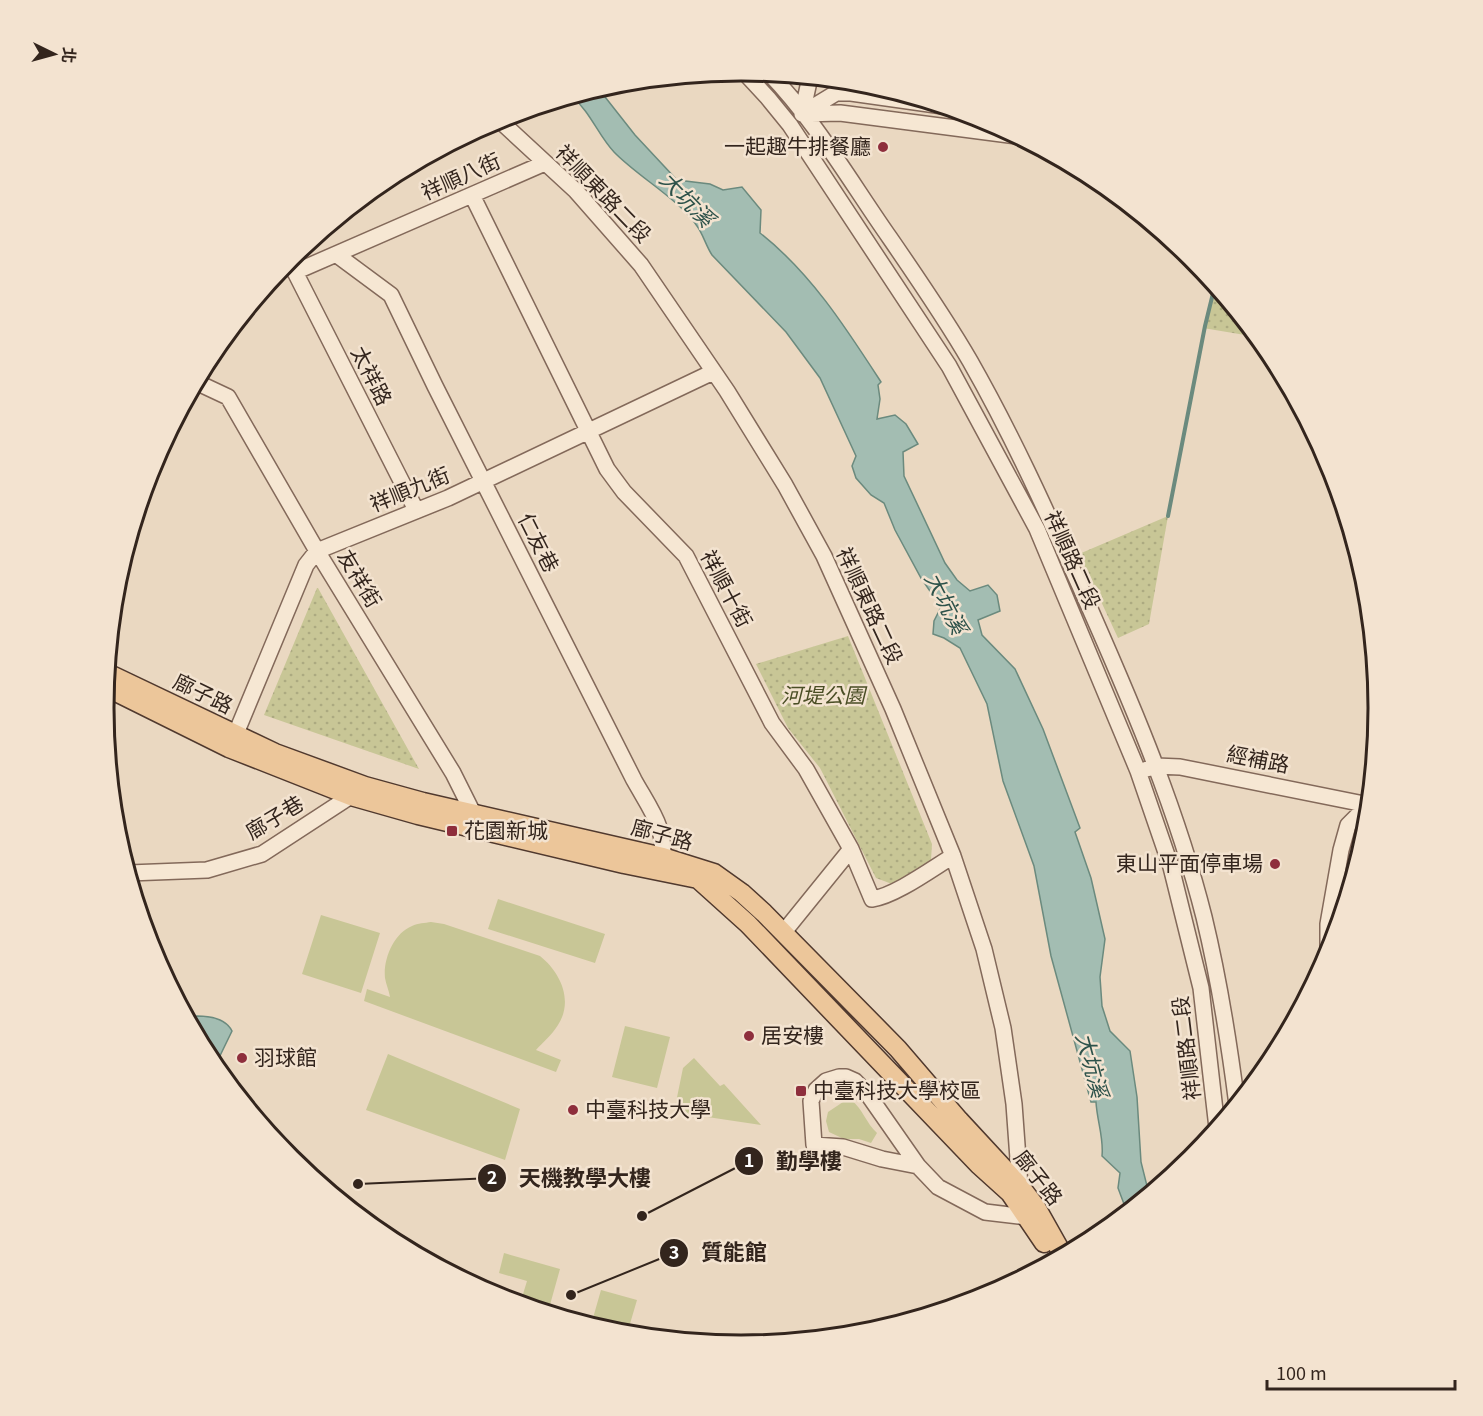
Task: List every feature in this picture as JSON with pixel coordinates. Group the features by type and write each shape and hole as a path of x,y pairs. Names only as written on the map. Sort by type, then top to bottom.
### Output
{"main road":[{"name":"廍子路","path":"115,678 232,742"},
{"name":"廍子路","path":"115,691 232,742 275,753 358,791 418,814 662,865 714,873 742,893 898,1049 1015,1189 1058,1249"},
{"name":"廍子路","path":"358,791 472,813 662,865 698,879 748,924 979,1165 1015,1189"},
{"name":"廍子路","path":"1031,1212 1050,1254"}],"street":[{"name":"祥順路二段","path":"752,81 790,125 949,366 1037,529 1138,771 1172,867 1201,988 1216,1118"},
{"name":"祥順路二段","path":"777,82 822,140 968,358 1041,497 1117,667 1156,766 1188,861 1204,917 1221,994 1235,1094"},
{"path":"802,114 808,85"},
{"path":"790,125 802,114 836,93 885,98"},
{"path":"802,114 840,113 988,132"},
{"name":"祥順東路二段","path":"507,127 576,191 641,265 714,372 785,485 824,556 894,709 953,856 984,949 1003,1028 1014,1104 1015,1189"},
{"name":"祥順八街","path":"297,266 337,255 545,163"},
{"name":"祥順十街","path":"472,195 607,469 624,492 686,556 772,723 806,769 852,849 872,898 895,891 953,856"},
{"name":"仁友巷","path":"337,255 392,295 435,386 658,825 663,837 662,865"},
{"name":"太祥路","path":"292,272 416,510"},
{"name":"祥順九街","path":"317,551 484,482 714,372"},
{"name":"友祥街","path":"204,386 228,397 317,551 453,773 472,813"},
{"path":"232,742 306,565 317,551"},
{"name":"經補路","path":"1138,771 1156,766 1180,767 1361,804"},
{"name":"廍子巷","path":"137,873 207,870 262,854 358,791"},
{"path":"1328,929 1341,850 1348,825 1359,814"},
{"path":"783,933 852,849"},
{"path":"918,1166 882,1159 843,1147 814,1145 811,1101 816,1090 826,1081 840,1077 855,1081 867,1093 918,1166 938,1187 985,1212 1031,1212"}],"green space":[{"path":"1211,293 1245,335 1203,328"},
{"path":"1168,516 1149,624 1118,638 1079,554"},
{"path":"318,588 419,769 264,715"},
{"name":"河堤公園","path":"848,636 932,844 931,860 892,884 876,878 820,768 788,728 756,664"},
{"path":"498,899 605,934 595,963 488,929"},
{"path":"321,915 380,933 361,993 302,974"},
{"path":"431,922 444,924 540,956 554,970 565,996 563,1016 536,1050 561,1060 556,1072 364,1001 367,989 390,997 385,971 391,948 406,929 417,924"},
{"path":"625,1026 670,1037 657,1088 612,1077"},
{"path":"388,1054 520,1109 505,1160 366,1110"},
{"path":"694,1058 720,1086 724,1084 761,1125 674,1112 683,1068"},
{"path":"851,1100 877,1133 871,1143 859,1139 844,1139 829,1132 826,1121 828,1112 843,1102"},
{"path":"504,1253 560,1269 550,1305 523,1295 527,1281 499,1273"},
{"path":"601,1290 637,1300 630,1325 593,1317"}],"water":[{"name":"大坑溪","path":"605,96 635,135 677,180 710,184 723,190 742,187 761,210 760,233 811,283 841,322 881,382 878,385 880,399 877,419 895,415 906,424 918,444 903,452 904,476 945,563 957,580 970,591 988,585 997,595 1000,611 978,620 982,635 1015,669 1043,729 1080,828 1075,832 1091,878 1105,939 1100,977 1102,1006 1110,1031 1130,1051 1137,1097 1141,1162 1147,1186 1124,1204 1118,1188 1120,1173 1102,1156 1096,1102 1091,1102 1051,956 1034,866 1003,781 987,704 960,648 933,634 934,621 941,607 921,578 895,530 884,503 871,495 856,478 852,466 856,456 820,378 786,332 712,255 699,229 689,216 614,152 578,103"},
{"path":"196,1016 218,1019 232,1031 220,1056 199,1022"}],"waterway":[{"path":"1168,516 1213,295"}],"place":[{"name":"一起趣牛排餐廳","path":"883,147"},
{"name":"花園新城","path":"452,831"},
{"name":"東山平面停車場","path":"1275,864"},
{"name":"居安樓","path":"749,1036"},
{"name":"羽球館","path":"242,1058"},
{"name":"中臺科技大學校區","path":"801,1091"},
{"name":"中臺科技大學","path":"573,1110"},
{"name":"天機教學大樓","path":"358,1184"},
{"name":"勤學樓","path":"642,1216"},
{"name":"質能館","path":"571,1295"}]}
